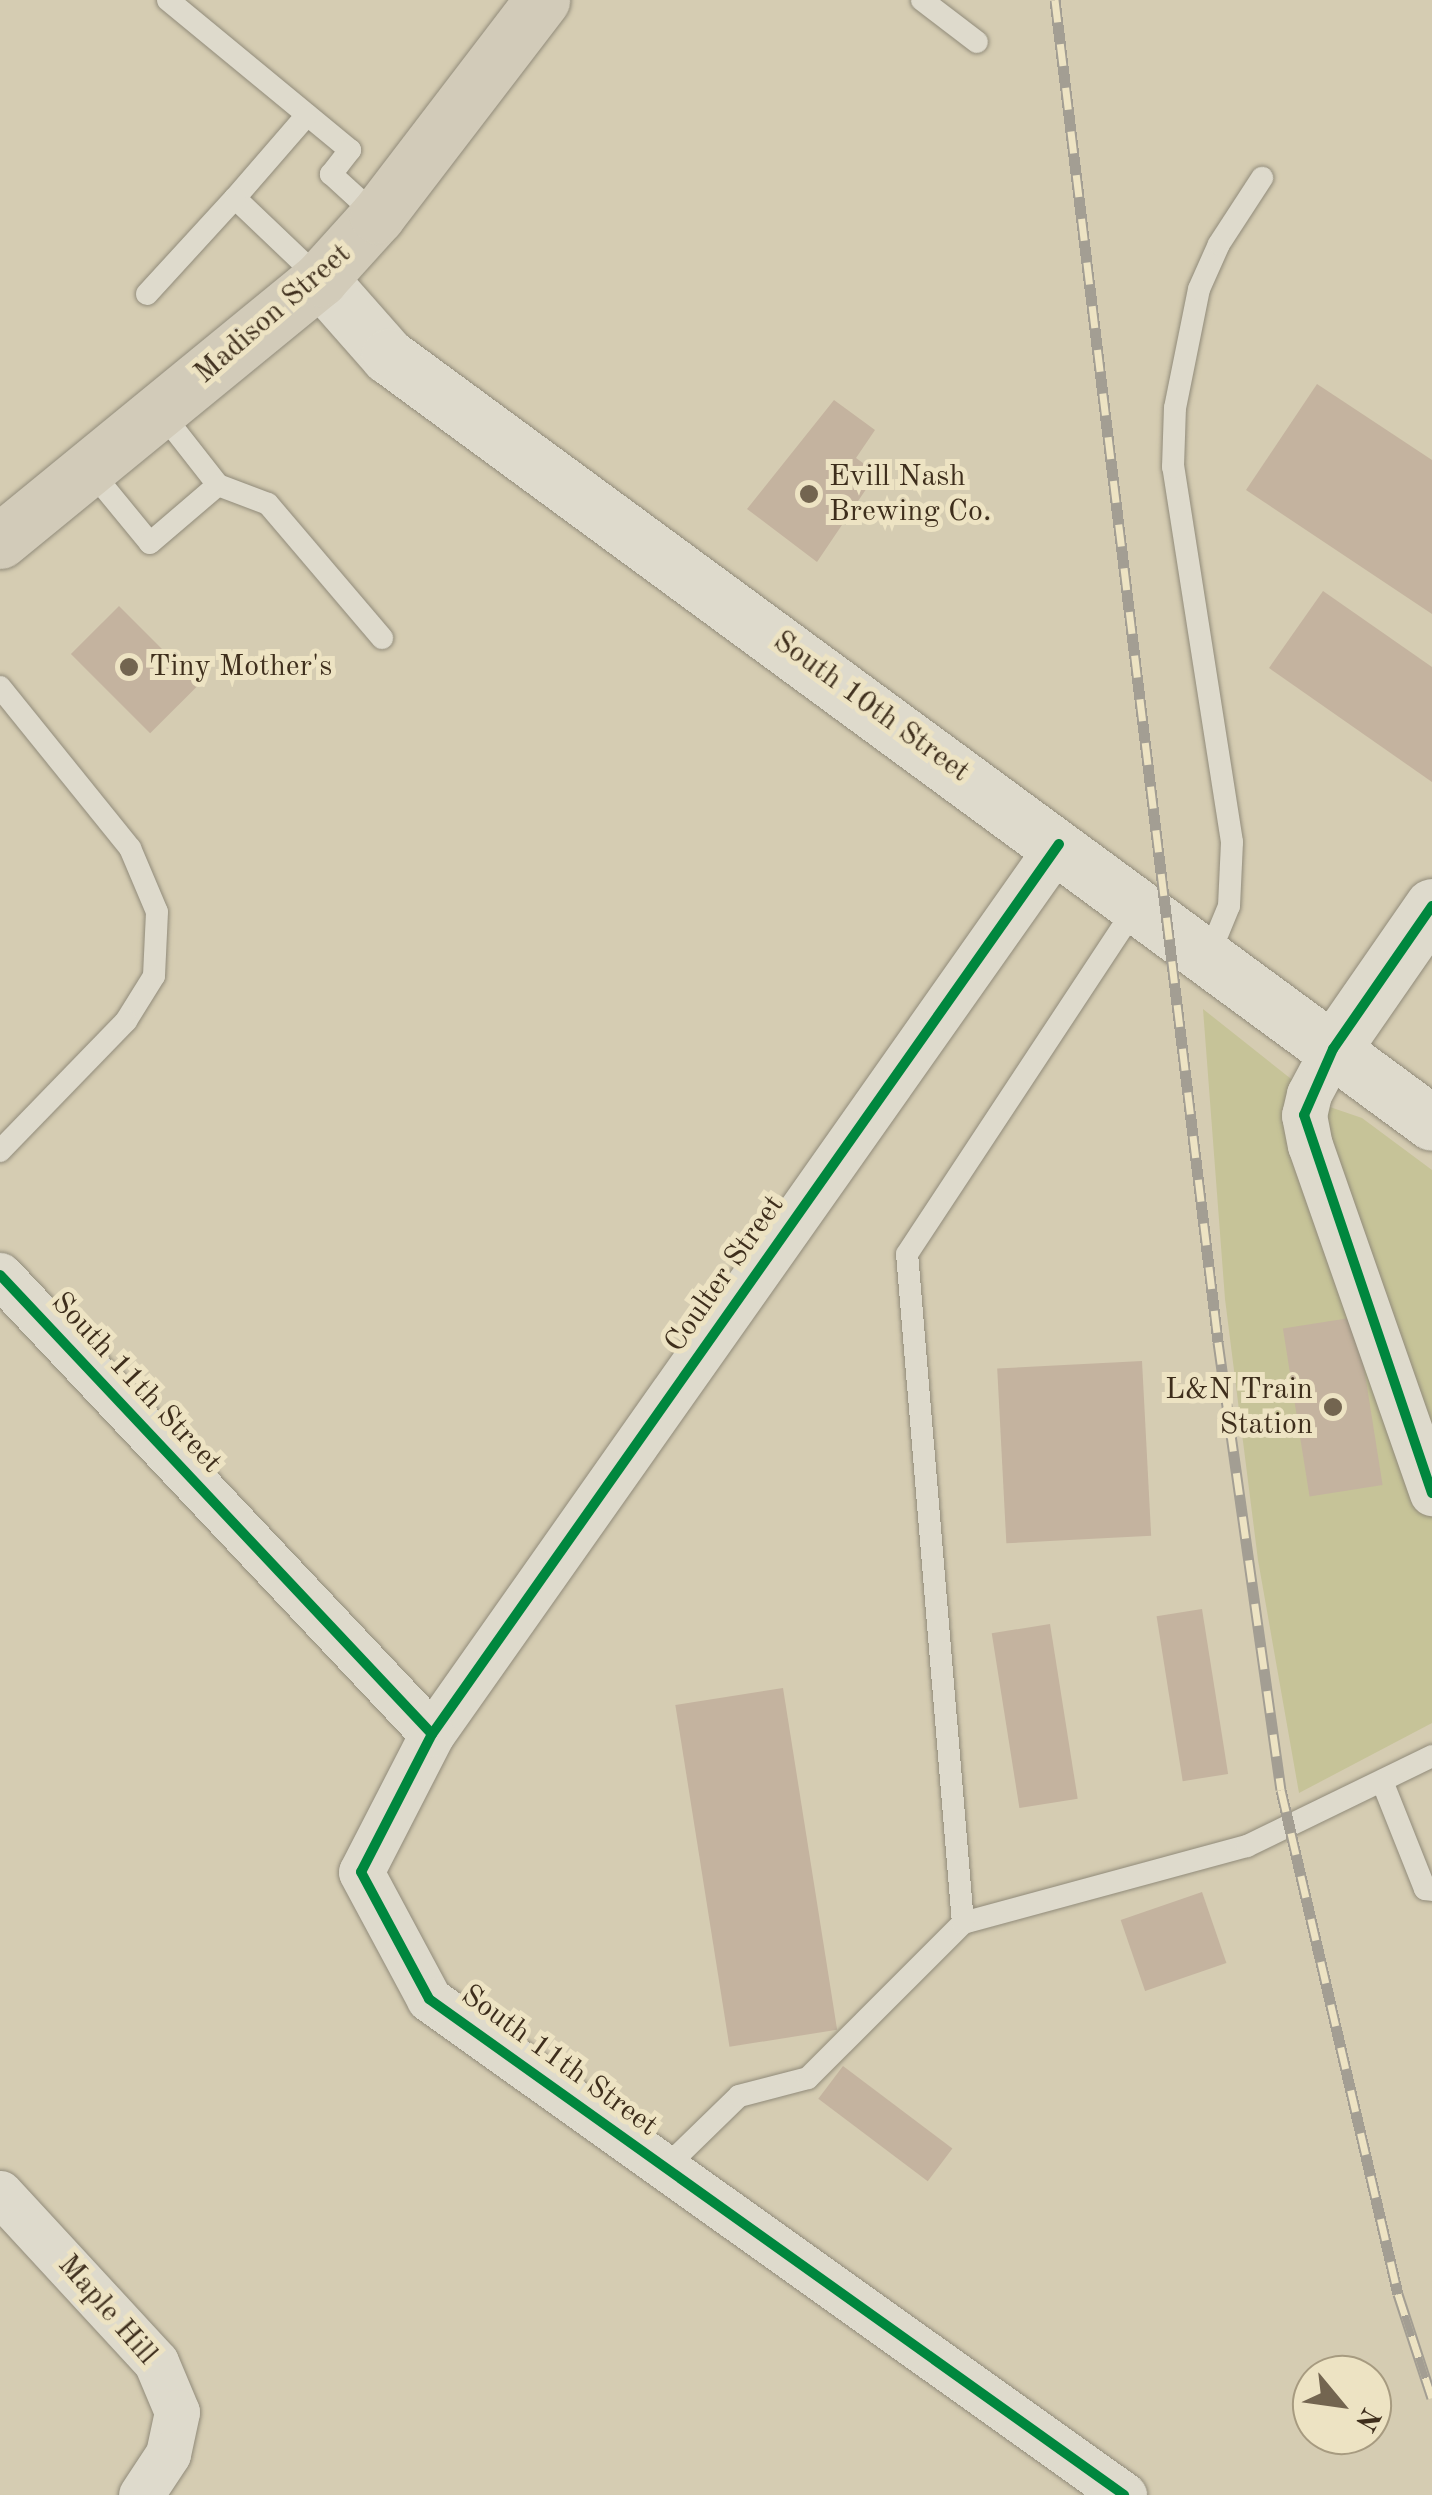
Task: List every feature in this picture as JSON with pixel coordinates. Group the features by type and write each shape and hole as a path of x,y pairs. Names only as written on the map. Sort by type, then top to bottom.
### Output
{"main road":[{"name":"Madison Street","path":"0,541 320,279 377,216 542,0"},
{"name":"South 10th Street","path":"320,279 388,356 1059,844 1432,1123"},
{"path":"1333,1049 1432,906"}],"street":[{"name":"Coulter Street","path":"432,1734 1059,844"},
{"path":"1333,1049 1309,1094 1304,1115 1310,1145 1432,1492"},
{"name":"South 11th Street","path":"0,1275 432,1734 361,1872 429,1999 1124,2495"},
{"name":"Maple Hill","path":"0,2193 156,2362 177,2412 168,2454 140,2495"}],"lane":[{"path":"168,0 350,150 331,174 377,216"},
{"path":"922,0 977,42"},
{"path":"147,294 307,115"},
{"path":"1208,957 1228,906 1232,842 1173,467 1175,408 1199,289 1218,244 1262,178"},
{"path":"235,198 320,279"},
{"path":"160,411 218,484 268,504 382,638"},
{"path":"90,470 150,542 218,484"},
{"path":"0,687 130,848 156,912 154,976 126,1021 0,1152"},
{"path":"963,1923 907,1254 1137,905"},
{"path":"666,2168 739,2096 808,2078 963,1923 1246,1846 1432,1756"},
{"path":"1382,1781 1425,1889 1432,1890"}],"shaded area":[{"path":"1203,1009 1324,1105 1362,1118 1432,1170 1432,1723 1299,1793 1258,1560 1225,1299"}],"building":[{"path":"1317,384 1432,460 1432,614 1246,490"},
{"name":"Evill Nash Brewing Co.","path":"834,400 875,430 856,458 877,473 817,562 747,509"},
{"path":"1323,591 1432,667 1432,782 1269,668"},
{"path":"119,606 198,685 150,733 71,654"},
{"name":"L&N Train Station","path":"1356,1317 1383,1485 1310,1496 1283,1329"},
{"path":"1142,1361 1151,1536 1006,1543 997,1369"},
{"path":"1202,1609 1228,1774 1183,1781 1157,1616"},
{"path":"1050,1624 1078,1799 1019,1808 992,1633"},
{"path":"783,1688 837,2030 729,2047 675,1705"},
{"path":"1202,1892 1226,1963 1145,1991 1121,1920"},
{"path":"843,2066 952,2148 928,2181 818,2099"}],"railway":[{"path":"1055,0 1218,1342 1281,1790 1398,2294 1432,2398"}],"cycle path":[{"path":"1059,844 432,1734 361,1872 429,1999 1124,2495"},
{"path":"1432,906 1333,1049 1304,1115 1432,1493"},
{"path":"0,1275 432,1734"}],"place":[{"name":"Evill Nash Brewing Co.","path":"809,494"},
{"name":"Tiny Mother's","path":"129,667"},
{"name":"L&N Train Station","path":"1333,1407"}]}
